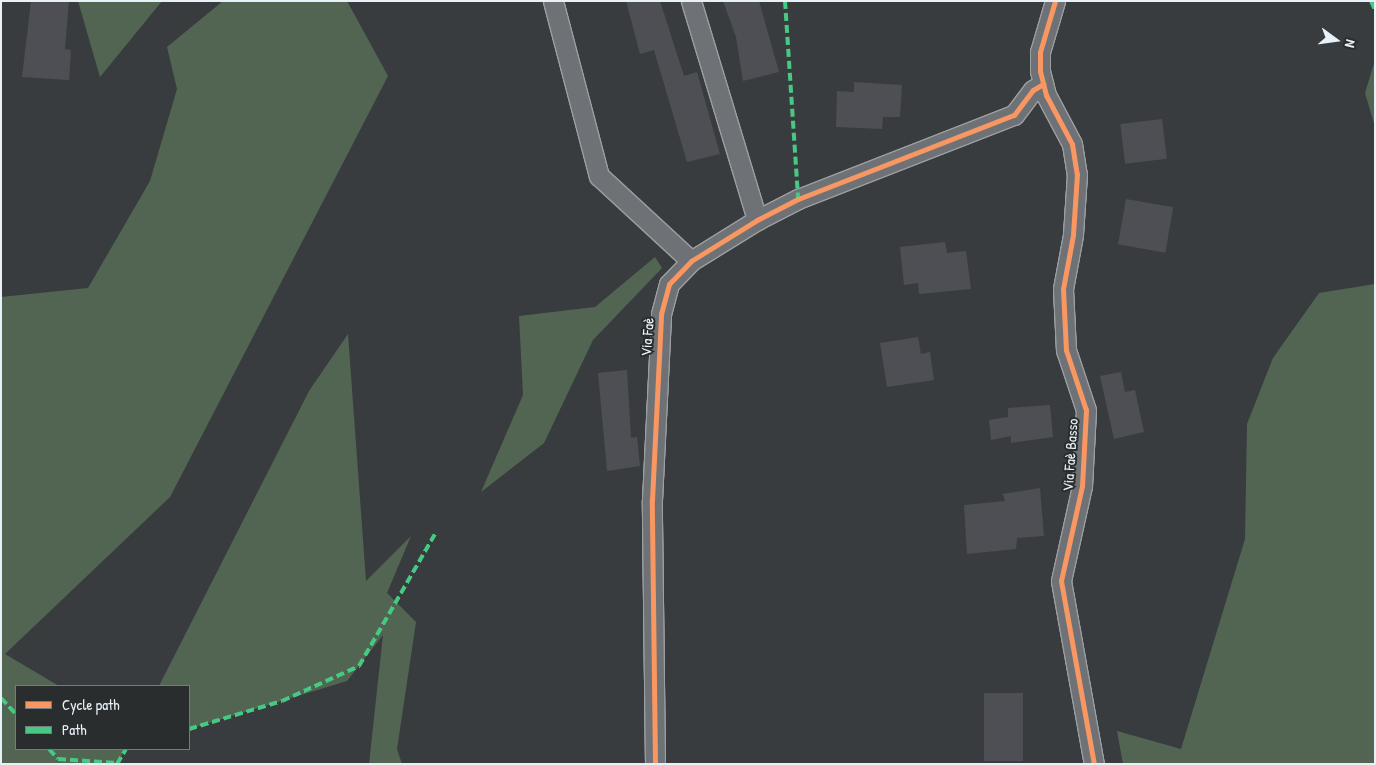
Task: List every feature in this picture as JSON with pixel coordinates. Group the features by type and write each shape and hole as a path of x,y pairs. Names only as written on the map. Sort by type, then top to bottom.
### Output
{"street":[{"path":"553,1 599,176 691,261"},
{"path":"691,1 757,220"},
{"path":"1044,89 1040,52 1055,1"},
{"name":"Via Faè","path":"654,764 652,500 661,314 669,284 691,261 757,220 798,199 1014,115 1033,90 1044,89"},
{"name":"Via Faè Basso","path":"1044,89 1072,144 1077,174 1072,235 1063,289 1066,350 1086,410 1082,486 1061,581 1092,762"}],"green space":[{"path":"78,1 162,1 100,77"},
{"path":"223,1 347,1 388,76 170,497 5,654 57,685 15,685 15,750 125,750 118,764 1,764 1,297 88,288 150,181 177,89 167,47"},
{"path":"1375,60 1375,127 1365,93"},
{"path":"655,257 662,268 593,340 544,443 481,492 523,395 519,316 595,307"},
{"path":"1375,284 1375,764 1123,764 1117,731 1181,749 1245,539 1247,424 1273,358 1319,293"},
{"path":"348,334 366,581 411,536 387,593 416,622 397,749 402,764 369,764 383,635 347,681 190,729 190,685 160,685 309,391"}],"building":[{"path":"31,1 69,1 65,49 71,50 69,80 22,77"},
{"path":"626,1 660,1 684,76 697,72 720,154 687,162 654,50 640,54"},
{"path":"723,1 759,1 779,72 743,81 736,37"},
{"path":"854,82 902,85 900,117 883,117 882,129 836,127 837,91 854,92"},
{"path":"1162,119 1167,159 1125,164 1120,124"},
{"path":"1126,199 1173,207 1165,253 1118,244"},
{"path":"945,242 947,253 966,251 971,289 919,294 918,283 904,285 900,247"},
{"path":"918,337 921,354 930,352 934,380 887,387 880,343"},
{"path":"627,370 631,438 637,437 640,466 607,471 598,373"},
{"path":"1121,372 1125,392 1135,390 1144,432 1114,439 1100,376"},
{"path":"1050,405 1053,437 1011,443 1011,436 991,440 989,420 1008,417 1008,408"},
{"path":"1040,488 1044,536 1017,538 1016,549 967,554 964,505 1005,501 1003,494"},
{"path":"984,693 1023,693 1023,761 984,761"}],"marked path":[{"path":"785,1 798,199"},
{"path":"1371,1 1375,10"},
{"path":"190,729 282,701 359,666 436,532"},
{"path":"1,698 15,713"},
{"path":"50,750 58,759 117,763"},
{"path":"117,764 125,750"}],"cycle path":[{"path":"1055,1 1040,52 1040,71 1046,95 1072,144 1077,174 1073,235 1063,289 1066,350 1086,410 1082,486 1061,581 1094,764"},
{"path":"655,764 652,500 661,314 669,284 691,261 757,220 798,199 1014,115 1033,90 1043,84"}]}
